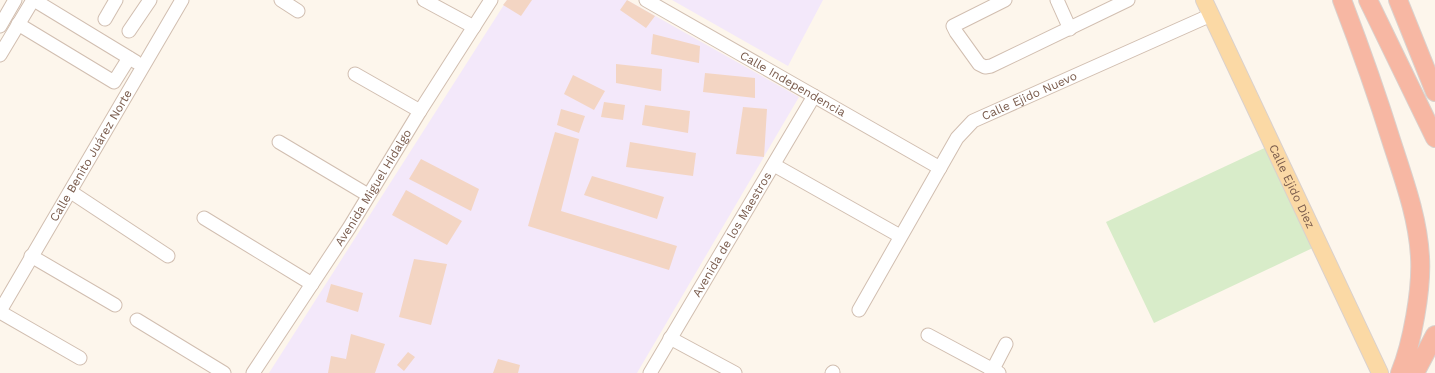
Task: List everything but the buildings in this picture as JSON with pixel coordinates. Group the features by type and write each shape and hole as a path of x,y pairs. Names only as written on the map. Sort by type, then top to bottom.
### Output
{"highway":[{"path":"1342,0 1372,80 1410,198 1420,258 1417,311 1404,363 1400,373"},
{"path":"1368,0 1432,132"},
{"path":"1398,0 1433,89"},
{"path":"1415,373 1435,335"}],"main road":[{"name":"Calle Ejido Diez","path":"1204,0 1380,373"}],"street":[{"path":"0,26 15,0"},
{"path":"0,55 33,0 144,67"},
{"path":"105,20 116,0"},
{"path":"129,32 150,0"},
{"name":"Calle Benito Juárez Norte","path":"0,311 182,0"},
{"path":"280,0 298,11"},
{"path":"424,0 474,27"},
{"name":"Avenida Miguel Hidalgo","path":"253,373 349,228 420,111 491,0"},
{"name":"Calle Independencia","path":"646,0 940,168"},
{"path":"1005,0 953,26 979,64 985,67 991,66 1128,0"},
{"path":"1057,0 1070,28"},
{"name":"Calle Ejido Nuevo","path":"859,310 957,138 974,121 1211,15"},
{"path":"18,24 114,82 129,58"},
{"path":"355,74 420,111"},
{"name":"Avenida de los Maestros","path":"650,373 814,96"},
{"path":"279,142 368,195"},
{"path":"774,165 900,236"},
{"path":"71,192 168,256"},
{"path":"204,218 312,284"},
{"path":"31,256 115,305"},
{"path":"0,311 80,358"},
{"path":"137,320 224,373"},
{"path":"928,335 994,372 1006,344"},
{"path":"670,338 735,373"}],"shaded area":[{"path":"507,0 627,0 799,97 637,373 269,373"},
{"path":"672,0 823,0 788,66"}],"green space":[{"path":"1271,145 1319,245 1154,323 1106,222"}]}
